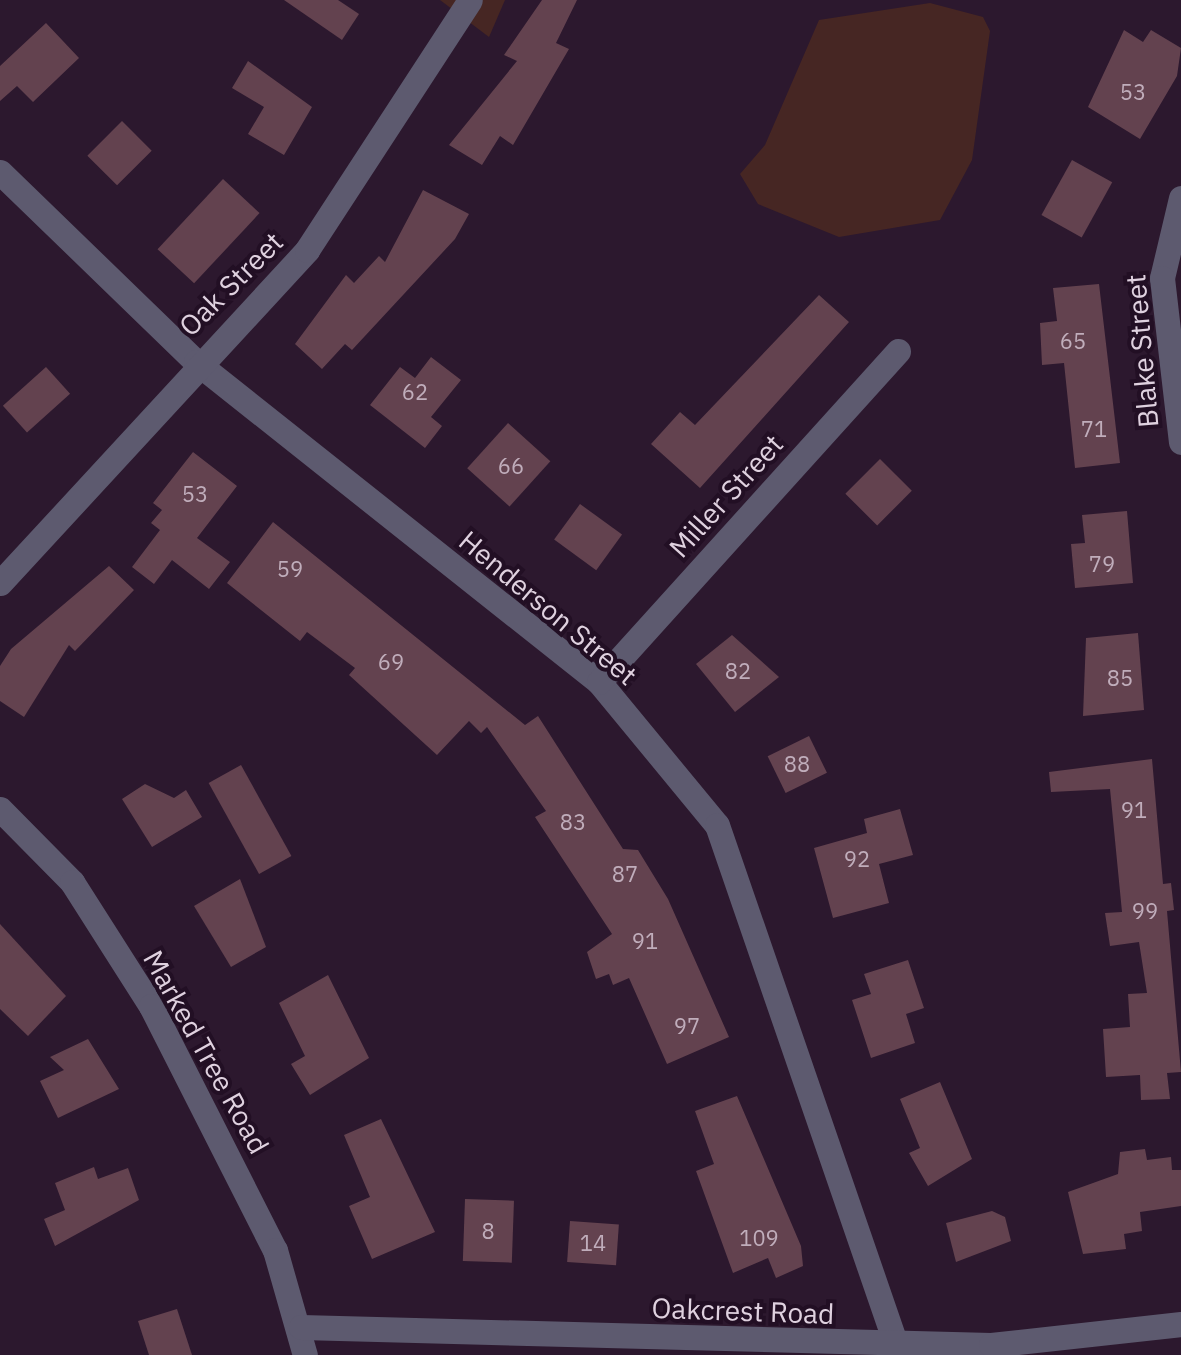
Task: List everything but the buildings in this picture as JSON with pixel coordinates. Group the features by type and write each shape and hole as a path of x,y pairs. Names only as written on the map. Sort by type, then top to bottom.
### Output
{"street":[{"name":"Oak Street","path":"0,583 196,362 308,250 470,0"},
{"name":"Henderson Street","path":"0,172 196,362 599,682 716,825 896,1345"},
{"name":"Blake Street","path":"1181,198 1162,278 1181,442"},
{"name":"Miller Street","path":"599,682 898,351"},
{"name":"Marked Tree Road","path":"0,809 72,882 152,1006 275,1250 302,1327 305,1355"},
{"name":"Oakcrest Road","path":"302,1327 991,1350 1181,1324"}],"shaded area":[{"path":"440,0 505,0 489,37"},
{"path":"930,3 983,17 990,31 972,160 940,220 839,237 758,204 740,174 765,145 819,20"}]}
